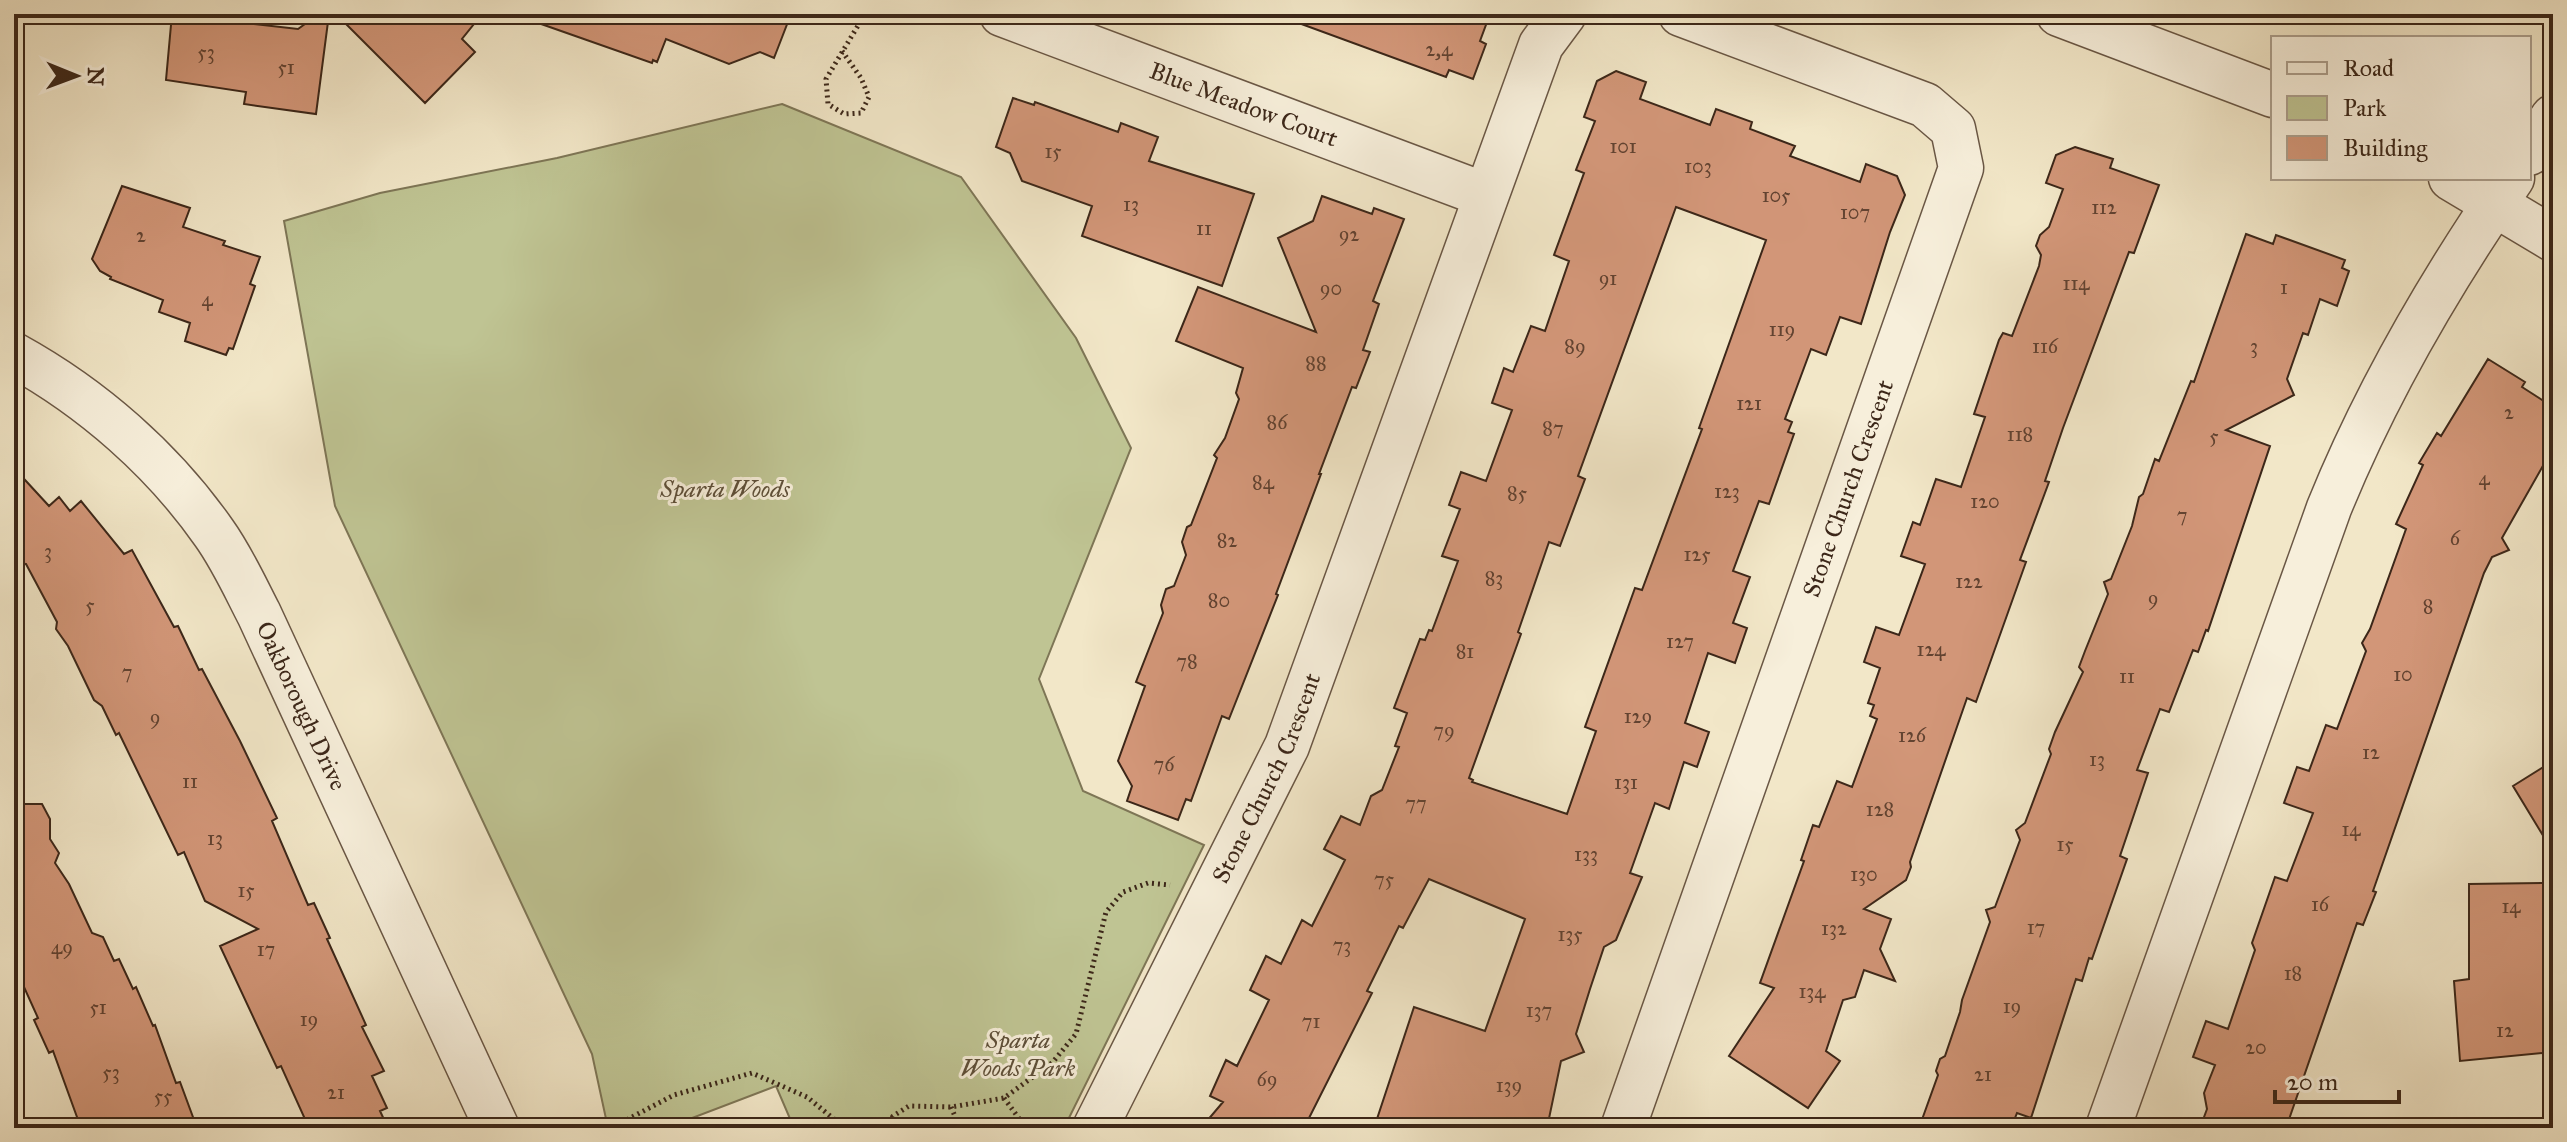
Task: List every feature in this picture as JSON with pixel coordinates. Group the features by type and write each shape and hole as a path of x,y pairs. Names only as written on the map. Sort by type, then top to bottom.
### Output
{"street":[{"name":"Blue Meadow Court","path":"1002,14 1485,195"},
{"name":"Stone Church Crescent","path":"1095,1128 1287,746 1541,45 1564,14"},
{"name":"Stone Church Crescent","path":"1623,1128 1961,168 1953,129 1925,105 1681,14"},
{"path":"2059,14 2271,94"},
{"path":"2531,150 2553,117"},
{"path":"2460,180 2504,190 2553,239"},
{"path":"2108,1128 2329,508 2356,442 2385,386 2504,190"},
{"name":"Oakborough Drive","path":"14,355 74,393 137,445 170,477 216,536 259,614 497,1128"}],"path":[{"path":"842,51 861,78 869,97 861,113 844,114 828,104 826,79 842,51 865,14"},
{"path":"886,1128 893,1116 909,1106 951,1107 1004,1098 1052,1063 1076,1034 1106,912 1123,892 1148,883 1179,886"},
{"path":"611,1128 674,1095 752,1073 807,1097 845,1128"},
{"path":"1004,1098 1026,1128"},
{"path":"951,1107 960,1128"}],"green space":[{"name":"Sparta Woods","path":"782,104 961,177 1076,338 1131,448 1039,679 1083,791 1204,845 1064,1128 794,1128 776,1086 666,1128 608,1128 592,1054 335,506 284,221 380,193 557,158"}],"building":[{"path":"172,14 247,14 246,23 298,29 319,14 329,14 316,114 244,104 246,92 166,80"},
{"path":"336,14 482,14 462,39 475,52 425,103"},
{"path":"528,14 791,14 774,58 760,52 729,64 666,39 657,62 653,60 652,63 527,19"},
{"path":"1285,14 1490,14 1480,41 1486,44 1473,79 1449,70 1446,77 1285,18"},
{"path":"1616,71 1646,82 1640,99 1710,125 1716,109 1752,122 1750,129 1795,146 1790,156 1860,182 1866,164 1897,176 1905,195 1861,324 1840,317 1826,355 1811,349 1785,419 1792,422 1788,432 1794,434 1769,504 1759,501 1733,571 1750,577 1733,623 1747,628 1735,663 1708,653 1685,723 1709,732 1697,767 1684,762 1669,809 1655,803 1630,873 1642,877 1616,940 1604,947 1576,1034 1584,1052 1561,1061 1547,1128 1374,1128 1414,1007 1485,1031 1525,919 1429,879 1403,928 1399,926 1367,991 1372,993 1304,1128 1201,1128 1223,1102 1210,1096 1226,1060 1237,1066 1269,1000 1250,990 1266,956 1281,964 1302,920 1312,926 1345,860 1324,849 1341,816 1360,825 1371,796 1382,790 1399,747 1395,746 1407,713 1394,708 1420,639 1425,640 1429,630 1432,631 1458,561 1442,556 1460,509 1449,505 1461,472 1486,481 1512,410 1492,403 1504,368 1513,372 1531,326 1545,331 1569,261 1554,255 1584,173 1576,170 1595,121 1584,117 1597,81","holes":["1676,207 1766,240 1699,428 1702,429 1642,590 1635,588 1585,727 1596,731 1567,814 1472,782 1469,778 1521,634 1518,632 1549,542 1560,546 1585,479 1578,476"]},
{"path":"1013,98 1034,105 1035,102 1118,132 1121,123 1158,137 1149,161 1254,194 1222,286 1082,236 1092,206 1022,181 1010,153 996,147"},
{"path":"2075,147 2113,159 2110,168 2159,185 2134,253 2129,252 2063,428 2045,481 2049,482 2020,560 2026,562 1976,702 1967,698 1906,880 1864,909 1891,919 1880,949 1895,981 1864,970 1855,997 1843,1000 1826,1051 1840,1061 1808,1108 1729,1056 1774,988 1760,983 1804,861 1801,860 1813,825 1819,827 1837,781 1852,787 1877,719 1870,716 1874,705 1868,703 1880,668 1864,662 1876,627 1899,635 1925,564 1901,556 1913,522 1920,525 1936,479 1961,487 1985,417 1974,414 1999,340 2003,333 2012,336 2039,266 2041,255 2036,246 2040,235 2049,227 2063,189 2046,183 2056,155"},
{"path":"122,186 190,208 183,227 260,257 250,284 255,286 233,349 229,348 226,355 185,341 190,323 159,312 163,300 110,279 92,259"},
{"path":"1322,196 1372,214 1374,208 1404,219 1373,301 1379,304 1363,350 1370,352 1356,388 1352,387 1278,595 1229,719 1222,716 1191,801 1186,799 1178,820 1127,801 1132,786 1118,761 1145,686 1136,682 1163,613 1161,605 1166,589 1174,586 1186,555 1182,542 1217,458 1214,455 1225,438 1239,399 1236,393 1243,368 1176,341 1198,287 1316,332 1278,238 1313,221"},
{"path":"2246,234 2273,244 2276,235 2345,260 2342,268 2349,271 2337,306 2320,299 2308,335 2303,333 2287,379 2294,395 2226,430 2270,446 2208,631 2198,652 2193,650 2169,712 2160,709 2137,770 2148,773 2120,856 2127,859 2092,959 2089,958 2082,981 2076,979 2031,1118 2017,1113 2011,1128 1919,1128 1938,1075 1936,1071 1940,1059 1945,1056 1990,922 1986,910 1995,907 2020,840 2016,830 2025,823 2051,754 2049,749 2055,732 2083,672 2079,667 2108,594 2104,582 2111,579 2155,459 2159,461 2191,381 2194,382"},
{"path":"2488,359 2525,382 2522,387 2553,407 2553,448 2502,538 2509,550 2492,557 2484,573 2373,891 2376,892 2363,925 2357,923 2286,1128 2200,1128 2207,1109 2204,1093 2215,1065 2193,1057 2206,1021 2228,1029 2255,950 2252,943 2275,877 2287,881 2313,813 2284,803 2297,767 2309,771 2326,725 2337,729 2366,651 2362,643 2370,629 2406,529 2396,524 2423,465 2419,463 2437,433 2441,436"},
{"path":"14,468 49,506 59,497 70,511 81,501 124,554 132,550 174,627 178,626 240,741 277,818 272,821 308,905 314,903 330,938 327,939 366,1025 362,1027 384,1071 372,1076 387,1108 380,1111 388,1128 309,1128 220,946 258,929 205,901 184,852 178,855 119,733 116,735 102,706 94,700 26,564 14,563"},
{"path":"2553,761 2553,852 2513,786"},
{"path":"14,804 42,804 50,819 50,839 59,853 55,863 69,884 92,933 103,937 114,961 119,959 133,989 136,987 155,1025 176,1083 180,1082 197,1128 81,1128 53,1051 49,1053 34,1020 38,1018 14,965"},
{"path":"2550,883 2553,1052 2460,1061 2454,981 2469,979 2469,884"}],"park label":[{"name":"Sparta Woods Park","path":"1018,1054"}]}
